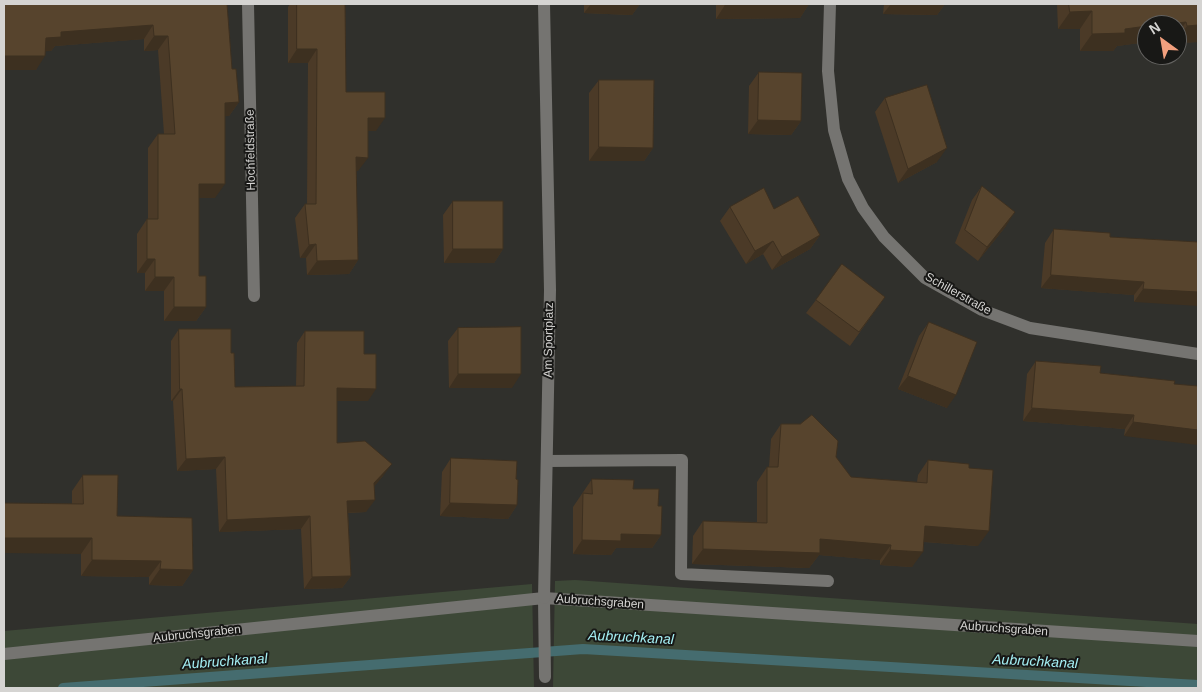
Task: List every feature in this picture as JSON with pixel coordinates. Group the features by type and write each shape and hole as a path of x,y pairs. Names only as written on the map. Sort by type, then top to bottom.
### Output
{"street":[{"name":"Hochfeldstraße","path":"248,4 254,296"},
{"name":"Am Sportplatz","path":"544,4 550,290 544,598 545,677"},
{"name":"Schillerstraße","path":"830,4 828,72 834,130 848,179 863,208 884,237 925,278 982,310 1030,328 1198,354"},
{"path":"547,461 682,460 681,574 828,581"},
{"name":"Aubruchsgraben","path":"4,654 544,598 1198,641"}],"green space":[{"path":"575,580 1198,624 1198,688 553,688 555,581"},
{"path":"532,584 534,688 4,688 4,631"}],"building":[{"path":"4,4 227,4 232,69 236,69 239,102 225,103 225,184 199,184 199,276 206,276 206,307 174,307 174,277 155,277 155,259 147,259 147,219 158,219 158,134 175,134 168,36 154,36 153,25 61,32 61,37 46,38 45,56 4,56"},
{"path":"297,4 345,4 346,92 385,92 385,118 368,118 368,158 356,157 358,260 317,261 316,244 309,245 305,204 316,204 317,49 297,49"},
{"path":"725,4 809,4 725,5"},
{"path":"1069,4 1198,4 1198,25 1187,26 1187,15 1137,15 1137,27 1125,29 1125,33 1092,34 1092,11 1070,12"},
{"path":"759,72 802,73 801,121 758,120"},
{"path":"599,80 654,80 653,148 599,147"},
{"path":"927,85 947,148 908,169 885,98"},
{"path":"982,186 1015,212 987,247 965,230"},
{"path":"764,188 774,209 798,196 820,235 782,257 773,241 755,251 730,207"},
{"path":"453,201 503,201 503,249 453,249"},
{"path":"1054,229 1110,233 1110,237 1198,242 1198,292 1143,289 1144,282 1051,275"},
{"path":"842,264 885,297 859,332 816,300"},
{"path":"929,322 977,342 956,395 908,376"},
{"path":"521,327 521,374 458,374 458,328"},
{"path":"179,329 231,329 231,353 234,353 235,387 304,386 305,331 364,331 364,354 376,354 376,389 337,388 337,443 365,441 392,464 374,483 375,500 347,501 351,576 312,577 310,516 227,520 225,457 186,459 182,389 180,389"},
{"path":"1036,361 1101,366 1100,373 1175,381 1174,384 1198,386 1198,430 1133,422 1134,415 1032,408"},
{"path":"812,415 838,441 836,457 851,477 927,483 928,460 969,464 969,468 993,470 989,531 925,526 923,552 890,550 891,545 820,539 820,553 703,549 703,521 767,523 767,467 778,467 781,424 800,424"},
{"path":"451,458 517,461 517,505 450,503"},
{"path":"83,475 118,475 117,516 192,518 193,570 160,569 161,561 92,560 92,538 4,538 4,503 83,504"},
{"path":"592,479 634,480 633,489 659,489 658,506 662,506 661,535 621,534 621,541 582,540 583,493 592,494"}],"waterway":[{"name":"Aubruchkanal","path":"63,688 583,649 1198,685"}]}
